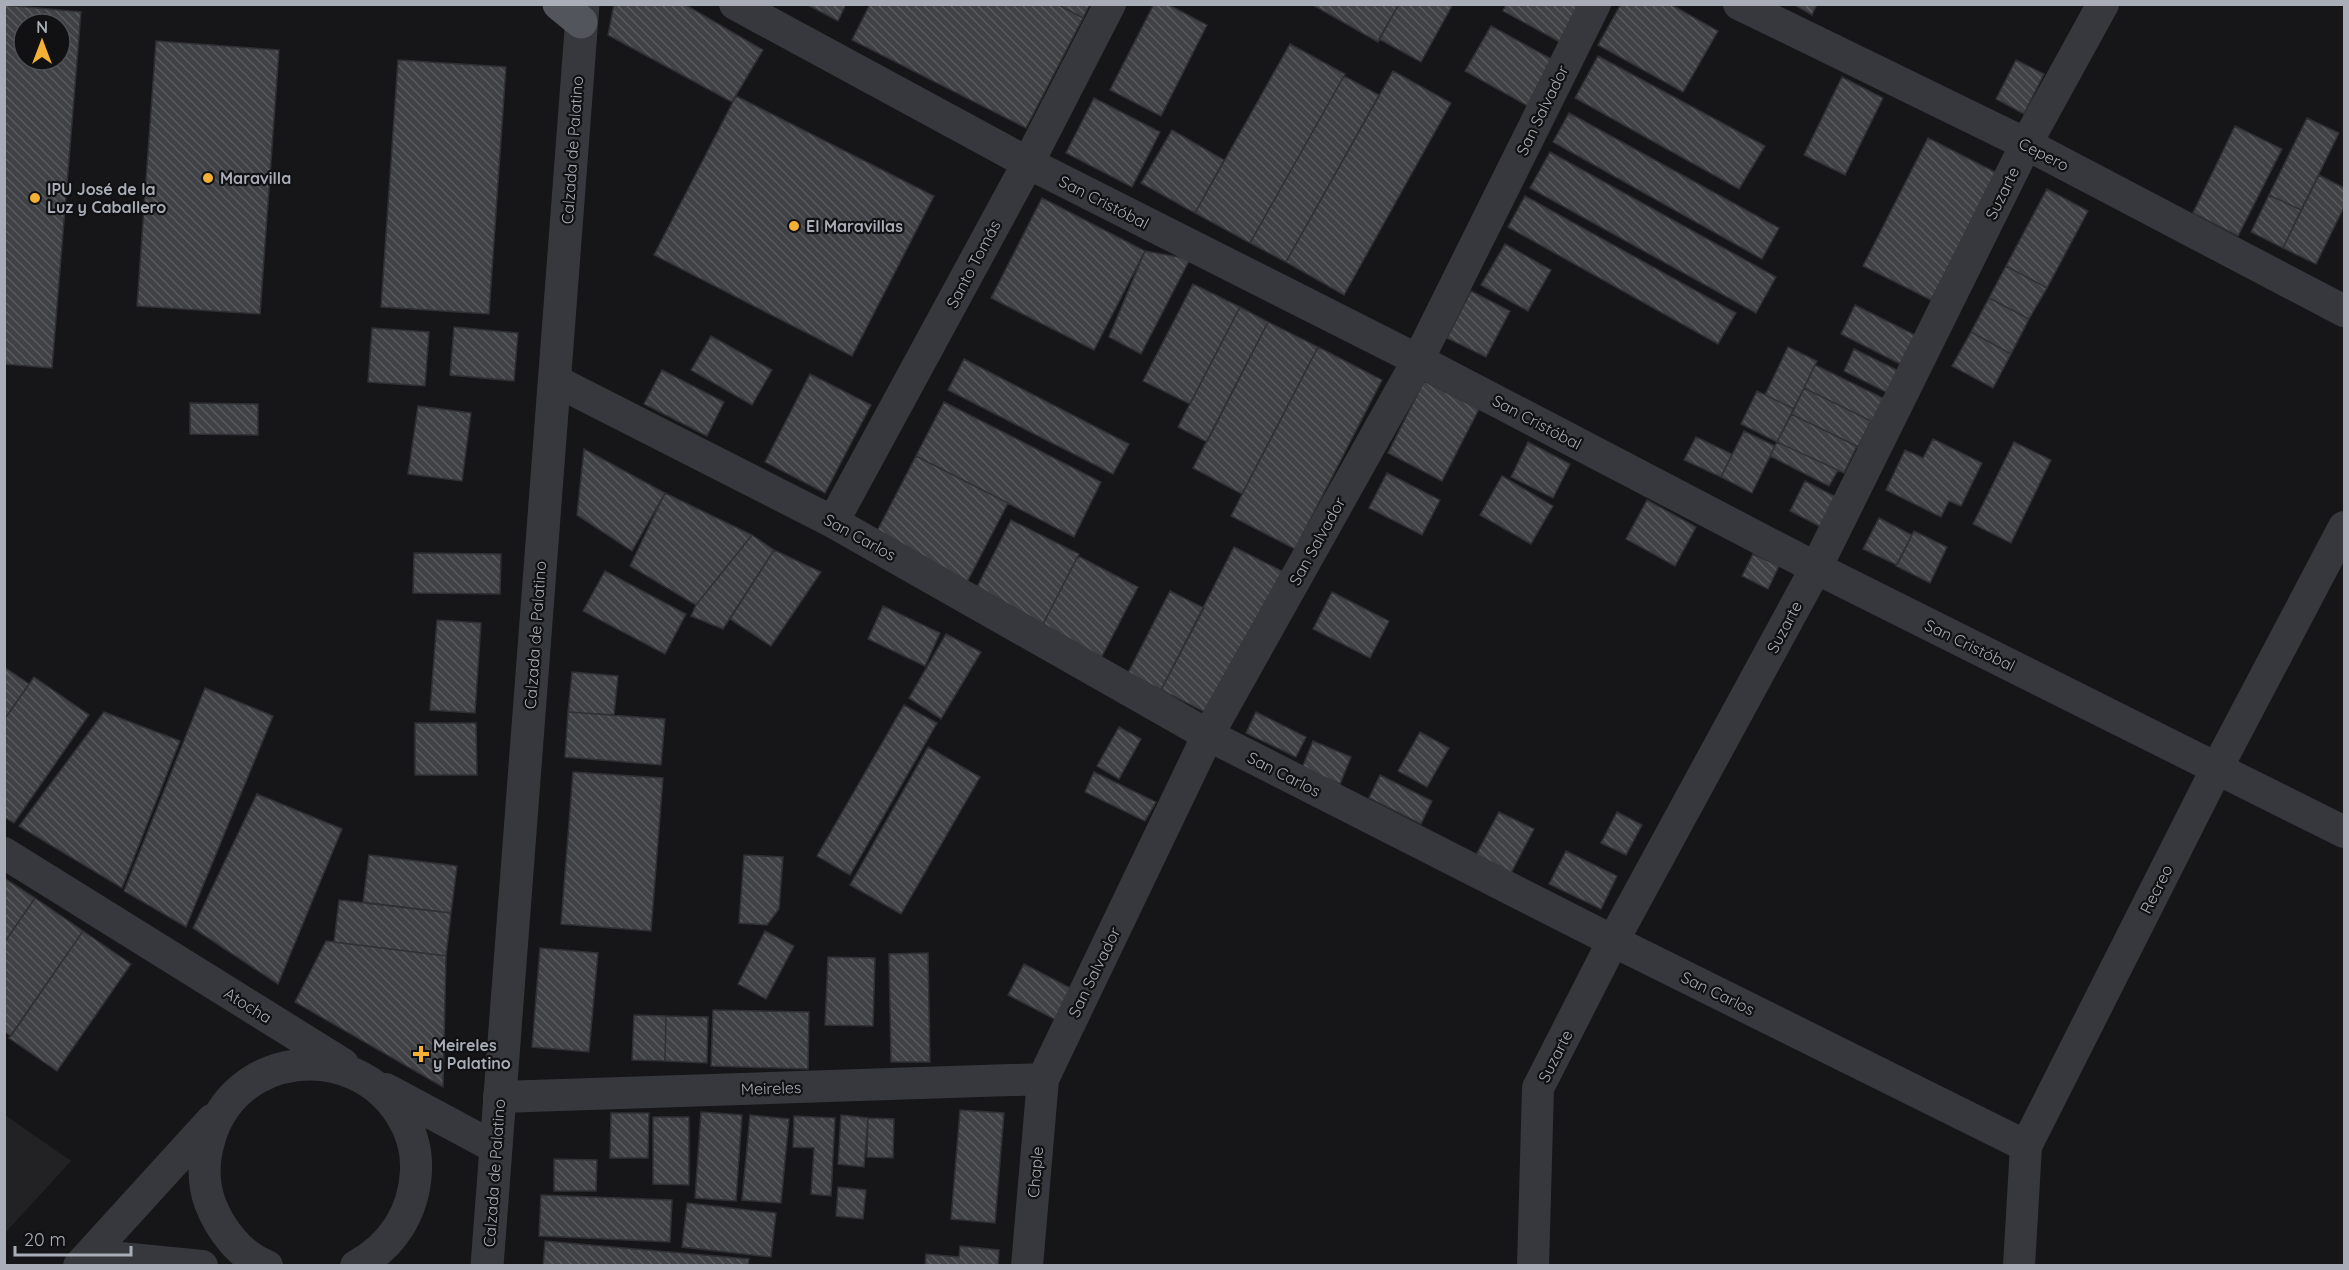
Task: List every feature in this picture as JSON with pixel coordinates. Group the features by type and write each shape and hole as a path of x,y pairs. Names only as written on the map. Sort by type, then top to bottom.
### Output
{"street":[{"name":"San Cristóbal","path":"735,4 1028,163 1418,360 1816,568 2344,832"},
{"name":"Santo Tomás","path":"833,522 1028,163 1110,4"},
{"name":"San Salvador","path":"1043,1079 1208,735 1418,360 1595,4"},
{"name":"Cepero","path":"1739,4 2026,144 2344,311"},
{"name":"Suzarte","path":"1533,1266 1538,1088 1613,942 1816,568 2026,144 2103,4"},
{"name":"Calzada de Palatino","path":"487,1266 554,380 575,10"},
{"name":"San Carlos","path":"554,380 833,522 1208,735 1613,942 2026,1146"},
{"name":"Recreo","path":"2019,1266 2026,1146 2217,768 2344,527"},
{"name":"Atocha","path":"4,853 366,1079 496,1148"},
{"path":"84,1260 230,1100 286,1029"},
{"path":"267,1266 237,1246 217,1221 206,1191 204,1158 213,1127 230,1100 253,1080 279,1068 309,1063 339,1067 366,1079 392,1099 409,1127 417,1158 415,1191 404,1221 384,1246 356,1266"},
{"name":"Meireles","path":"500,1097 1043,1079"},
{"name":"Chaple","path":"1027,1266 1043,1079"},
{"path":"84,1260 201,1266"}],"shaded area":[{"path":"5,1115 71,1161 5,1233"}],"building":[{"path":"614,4 684,4 763,50 732,102 608,35"},
{"path":"806,4 846,4 838,21"},
{"path":"870,4 1057,4 1083,18 1026,128 852,40"},
{"path":"1057,4 1090,4 1083,18"},
{"path":"1154,4 1167,4 1207,25 1161,116 1110,90"},
{"path":"1311,4 1399,4 1378,42"},
{"path":"1399,4 1453,4 1421,62 1379,39"},
{"path":"1506,4 1581,4 1560,42 1503,11"},
{"path":"1621,4 1670,4 1718,31 1683,92 1598,45"},
{"path":"1793,4 1817,4 1812,15"},
{"name":"IPU José de la Luz y Caballero","path":"4,5 81,12 52,368 4,364"},
{"path":"1491,26 1553,60 1528,106 1465,71"},
{"name":"Maravilla","path":"156,41 279,50 260,314 137,306"},
{"path":"1290,44 1345,74 1250,243 1195,213"},
{"path":"1598,56 1765,146 1739,189 1575,98"},
{"path":"398,60 506,67 489,314 381,307"},
{"path":"2016,60 2044,74 2024,114 1996,99"},
{"path":"1393,71 1451,103 1344,295 1286,262"},
{"path":"1344,76 1379,95 1286,262 1250,243"},
{"path":"1842,77 1883,98 1845,175 1804,155"},
{"name":"El Maravillas","path":"736,96 934,196 852,356 654,255"},
{"path":"1094,98 1160,132 1132,187 1066,153"},
{"path":"1569,113 1779,228 1762,259 1553,142"},
{"path":"2307,118 2339,133 2301,210 2269,195"},
{"path":"2235,126 2282,149 2238,236 2193,213"},
{"path":"1172,130 1224,160 1195,213 1141,183"},
{"path":"1928,138 1997,173 1931,300 1863,266"},
{"path":"1550,152 1776,277 1756,313 1530,188"},
{"path":"2319,175 2344,188 2344,207 2316,264 2283,248"},
{"path":"2047,189 2088,211 2047,288 2006,266"},
{"path":"2269,195 2301,210 2283,248 2251,232"},
{"path":"1525,196 1736,313 1718,344 1508,227"},
{"path":"1042,198 1145,251 1094,350 991,298"},
{"path":"1505,244 1551,270 1528,311 1481,285"},
{"path":"1145,251 1190,259 1141,354 1109,337"},
{"path":"2006,266 2047,288 2029,319 1989,298"},
{"path":"1193,284 1240,307 1190,404 1143,381"},
{"path":"1471,291 1510,311 1486,357 1447,338"},
{"path":"1989,298 2029,319 2011,354 1971,332"},
{"path":"1855,305 1921,338 1906,367 1841,334"},
{"path":"1240,307 1268,322 1207,442 1178,427"},
{"path":"1268,322 1318,347 1242,494 1193,468"},
{"path":"454,327 518,333 514,381 450,375"},
{"path":"372,328 429,332 425,386 368,382"},
{"path":"1971,332 2011,354 1993,388 1952,366"},
{"path":"711,336 772,370 752,405 691,370"},
{"path":"1318,347 1382,380 1295,549 1231,516"},
{"path":"1788,347 1817,361 1794,409 1765,395"},
{"path":"1854,349 1901,372 1890,394 1844,371"},
{"path":"964,359 1129,444 1113,474 948,390"},
{"path":"1815,365 1889,401 1877,424 1804,388"},
{"path":"662,370 724,402 707,436 644,404"},
{"path":"810,374 871,405 825,493 765,462"},
{"path":"1424,381 1479,409 1442,481 1388,453"},
{"path":"1804,388 1871,421 1858,447 1791,414"},
{"path":"1757,391 1794,409 1777,442 1741,424"},
{"path":"944,402 1101,482 1074,537 916,456"},
{"path":"190,403 258,404 258,435 190,434"},
{"path":"418,406 471,413 462,481 408,474"},
{"path":"1791,414 1857,446 1844,473 1777,442"},
{"path":"1744,431 1775,446 1752,493 1721,477"},
{"path":"1696,437 1732,454 1721,477 1684,460"},
{"path":"1933,439 1982,463 1961,506 1949,501 1941,517 1886,490 1905,450 1923,458"},
{"path":"1528,442 1570,464 1553,498 1511,477"},
{"path":"1777,442 1838,470 1829,486 1770,456"},
{"path":"2014,442 2051,460 2011,543 1973,524"},
{"path":"584,449 665,493 632,551 577,515"},
{"path":"916,456 1008,503 966,584 874,537"},
{"path":"1387,473 1440,500 1422,535 1369,508"},
{"path":"1502,476 1553,506 1531,544 1480,515"},
{"path":"1805,481 1836,497 1821,527 1790,511"},
{"path":"665,493 752,535 696,605 630,566"},
{"path":"1647,500 1696,527 1675,566 1626,539"},
{"path":"1879,518 1912,535 1897,565 1863,549"},
{"path":"1011,520 1079,554 1040,630 973,595"},
{"path":"1914,531 1947,547 1930,583 1896,566"},
{"path":"752,535 774,550 723,629 691,616 696,605"},
{"path":"1234,547 1284,572 1211,715 1161,690"},
{"path":"774,550 821,572 771,646 730,619"},
{"path":"414,553 501,554 500,594 413,593"},
{"path":"1753,554 1779,566 1768,589 1742,576"},
{"path":"1078,556 1138,587 1100,660 1040,630"},
{"path":"605,571 686,614 665,654 583,611"},
{"path":"1170,591 1204,608 1161,690 1128,673"},
{"path":"1332,592 1389,621 1370,658 1313,629"},
{"path":"883,606 940,633 925,666 868,639"},
{"path":"437,620 481,623 475,713 430,710"},
{"path":"946,634 981,652 941,719 909,698"},
{"path":"4,667 29,684 4,720"},
{"path":"572,672 618,676 614,715 568,712"},
{"path":"34,677 89,715 14,823 4,817 4,720"},
{"path":"205,688 273,716 186,927 124,891"},
{"path":"904,705 937,723 850,875 817,856"},
{"path":"104,712 180,741 122,888 19,826"},
{"path":"568,712 665,719 661,765 565,757"},
{"path":"1256,712 1306,737 1296,757 1246,733"},
{"path":"415,723 476,723 477,775 415,775"},
{"path":"1119,727 1141,739 1119,779 1097,766"},
{"path":"1420,732 1449,748 1427,787 1398,771"},
{"path":"1313,741 1351,757 1340,784 1302,768"},
{"path":"928,747 980,777 901,914 850,885"},
{"path":"573,772 663,778 651,931 561,924"},
{"path":"1094,772 1156,802 1145,821 1085,792"},
{"path":"1380,775 1432,801 1421,824 1369,798"},
{"path":"257,794 342,829 278,984 193,928"},
{"path":"1499,812 1534,829 1510,875 1475,857"},
{"path":"1617,812 1642,825 1626,855 1601,843"},
{"path":"1566,851 1617,876 1601,909 1549,884"},
{"path":"369,855 457,866 451,913 363,902"},
{"path":"744,855 783,857 779,909 767,925 739,923"},
{"path":"4,878 35,898 4,943"},
{"path":"35,898 83,931 11,1036 4,1031 4,943"},
{"path":"339,900 451,913 446,956 334,942"},
{"path":"83,931 131,964 57,1071 9,1038"},
{"path":"765,931 794,946 766,999 738,984"},
{"path":"326,941 446,956 443,1087 295,1002"},
{"path":"540,948 598,953 589,1052 532,1047"},
{"path":"928,953 930,1062 891,1062 889,954"},
{"path":"828,957 875,958 873,1026 825,1025"},
{"path":"1024,964 1078,992 1062,1023 1008,995"},
{"path":"713,1010 809,1012 808,1069 711,1066"},
{"path":"634,1015 666,1016 665,1061 632,1060"},
{"path":"666,1016 708,1017 707,1063 665,1061"},
{"path":"960,1110 1004,1113 995,1223 951,1219"},
{"path":"701,1112 742,1115 736,1201 695,1198"},
{"path":"611,1113 649,1113 648,1158 610,1158"},
{"path":"750,1115 789,1119 781,1203 742,1200"},
{"path":"841,1115 868,1118 864,1167 838,1164"},
{"path":"794,1116 835,1118 831,1196 811,1194 814,1148 793,1147"},
{"path":"653,1117 689,1117 689,1185 653,1184"},
{"path":"868,1118 894,1119 893,1158 867,1157"},
{"path":"554,1159 597,1160 596,1191 554,1191"},
{"path":"838,1187 866,1190 863,1219 836,1216"},
{"path":"541,1195 672,1200 670,1242 539,1236"},
{"path":"687,1203 776,1213 771,1257 682,1247"},
{"path":"545,1241 749,1259 748,1266 543,1266"},
{"path":"960,1246 999,1250 998,1266 925,1266 926,1254 959,1257"}],"place":[{"name":"Maravilla","path":"208,178"},
{"name":"IPU José de la Luz y Caballero","path":"35,198"},
{"name":"El Maravillas","path":"794,226"},
{"name":"Meireles y Palatino","path":"421,1054"}]}
